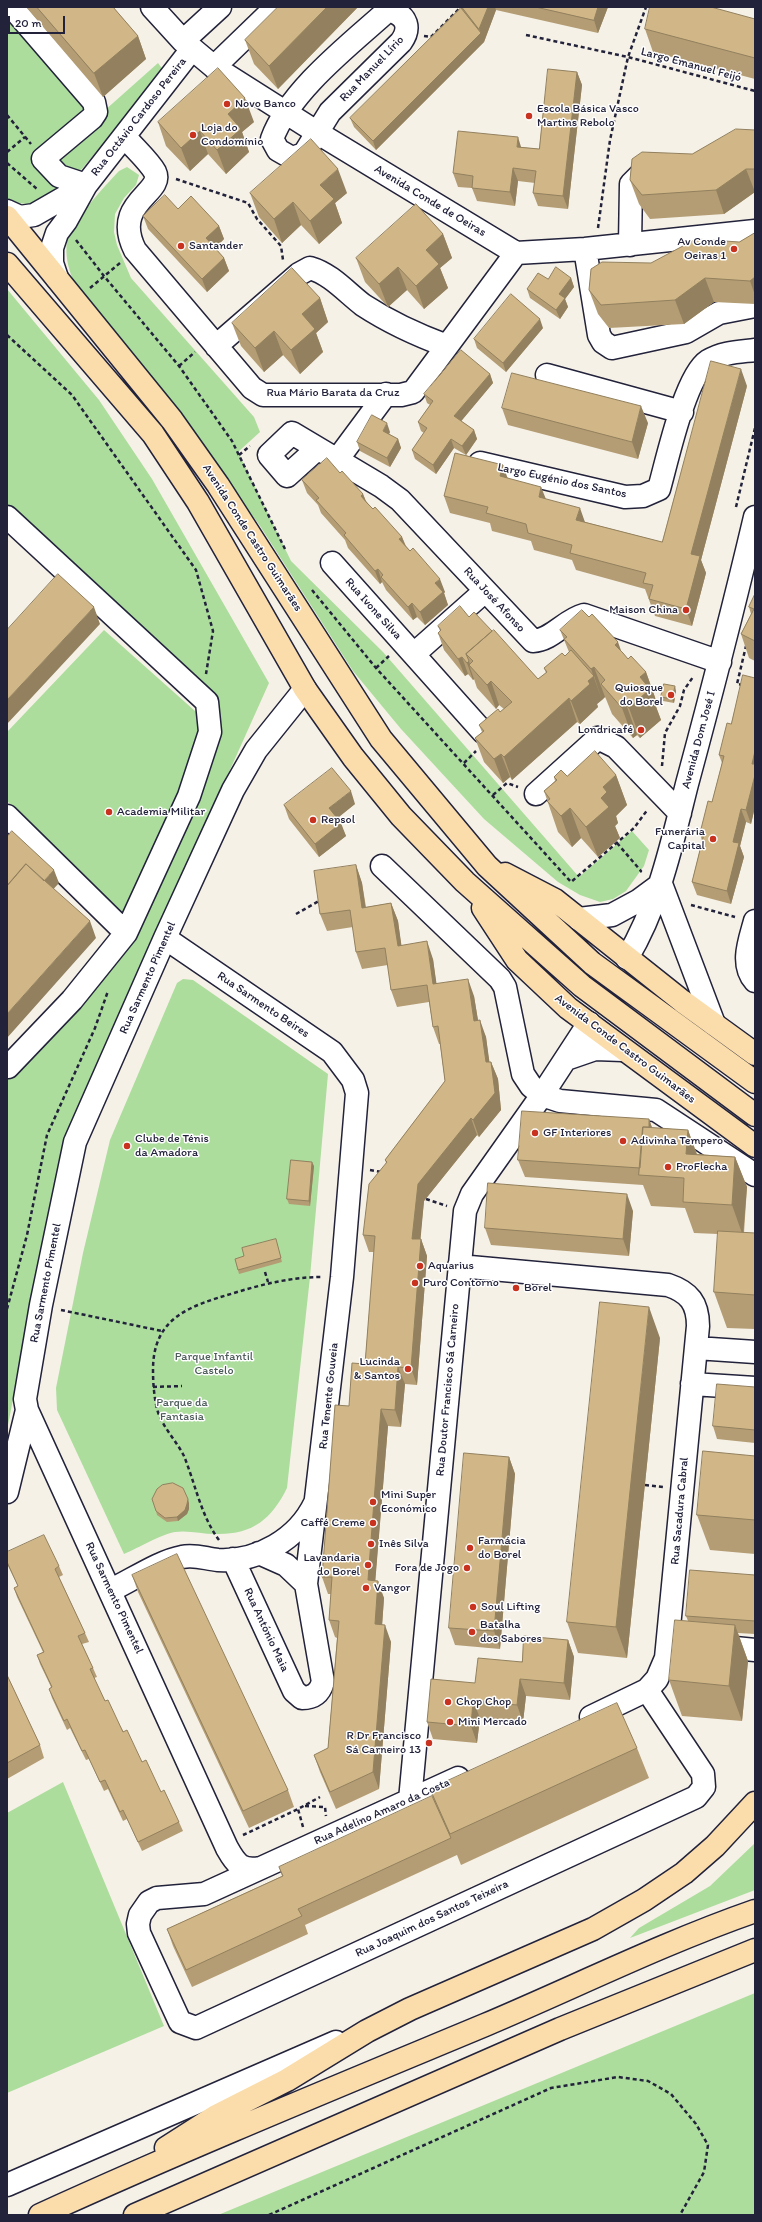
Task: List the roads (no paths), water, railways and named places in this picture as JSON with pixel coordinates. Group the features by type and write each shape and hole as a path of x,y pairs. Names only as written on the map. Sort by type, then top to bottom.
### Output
{"main road":[{"name":"Avenida Conde Castro Guimarães","path":"7,217 16,242 57,278 172,420 204,466 381,739 487,866 592,963 755,1082"},
{"name":"Avenida Conde Castro Guimarães","path":"7,264 153,434 198,502 305,689 353,757 402,816 465,882 582,986 755,1115"},
{"name":"Avenida Conde Castro Guimarães","path":"487,866 555,900 627,958 755,1054"},
{"name":"Avenida Conde Castro Guimarães","path":"465,882 517,960 570,1010 755,1146"},
{"path":"589,1023 627,958"},
{"path":"111,2182 216,2116 287,2080 367,2031 417,2006 593,1929 644,1900 684,1873 715,1846 755,1803"},
{"path":"40,2215 111,2182 537,2003 715,1925 755,1911"},
{"path":"135,2215 560,2029 755,1950"}],"street":[{"path":"12,7 94,102 96,112 86,124 43,158 59,176 86,185"},
{"name":"Avenida Conde de Oeiras","path":"152,7 188,45 214,67 318,133 516,253"},
{"name":"Rua Octávio Cardoso Pereira","path":"57,278 52,263 52,248 57,233 66,221 86,185 125,137 188,45 220,7"},
{"path":"214,67 276,7"},
{"name":"Rua Manuel Lírio","path":"391,10 400,14 407,23 406,34 402,42 330,112 304,154 292,158 278,150 272,139 285,112 329,64 385,13 391,10"},
{"name":"Rua Mário Barata da Cruz","path":"125,137 155,172 156,180 153,187 132,209 129,219 130,240 135,250 252,388 263,395 401,394 413,392 516,253"},
{"path":"630,244 632,184 650,165 670,161"},
{"name":"Rua Octávio Cardoso Pereira","path":"7,211 20,217 34,215 86,185"},
{"path":"16,242 66,221"},
{"path":"516,253 590,249 755,231"},
{"path":"590,249 599,335 603,342 612,348 686,332 719,313 755,306"},
{"path":"216,346 294,278 310,268 321,272 363,304 391,322 446,346"},
{"name":"Largo Eugénio dos Santos","path":"480,463 625,497 643,496 659,489 688,389 706,362 722,354 755,350"},
{"path":"547,375 682,412"},
{"path":"337,460 386,394"},
{"name":"Rua José Afonso","path":"318,449 381,486 400,500 533,641 542,640 574,617 584,614 720,662"},
{"path":"7,517 207,702 210,732 189,796 126,933 72,1000 8,1067"},
{"name":"Avenida Dom José I","path":"627,958 637,942 661,884 720,662 755,517"},
{"name":"Rua Ivone Silva","path":"332,563 483,732"},
{"path":"414,654 485,591"},
{"name":"Rua Sarmento Pimentel","path":"260,1868 250,1870 237,1865 225,1843 111,1590 27,1410 24,1398 41,1305 75,1142 165,938 243,772 275,725 305,689"},
{"path":"536,794 598,738 616,747 680,813"},
{"path":"7,816 126,933"},
{"path":"382,866 500,979 505,987 523,1074 531,1086 542,1095 560,1101 656,1110 755,1175"},
{"path":"579,919 612,915 638,901 661,884 714,1024"},
{"path":"755,921 747,958 748,972 755,981"},
{"name":"Rua Sarmento Beires","path":"165,938 332,1052 353,1080"},
{"name":"Rua Doutor Francisco Sá Carneiro","path":"566,1059 570,1010"},
{"name":"Rua Doutor Francisco Sá Carneiro","path":"410,1800 465,1211 472,1194 542,1095 589,1023"},
{"path":"566,1059 595,1049 623,1050"},
{"name":"Rua Tenente Gouveia","path":"302,1698 313,1697 318,1692 323,1682 306,1584 318,1496 342,1277 357,1106 357,1093 353,1080"},
{"name":"Rua Sacadura Cabral","path":"459,1266 668,1285 678,1289 690,1297 696,1308 698,1326 668,1642 661,1671 657,1679 647,1690"},
{"path":"696,1348 755,1352"},
{"path":"692,1384 755,1388"},
{"path":"7,1492 27,1410"},
{"path":"111,1590 175,1559 194,1556 219,1560 233,1559 259,1553 271,1548 293,1532 311,1512 318,1496"},
{"path":"259,1553 286,1566 306,1584"},
{"name":"Rua António Maia","path":"233,1559 294,1691 302,1698"},
{"path":"668,1642 755,1650"},
{"path":"572,1726 647,1690"},
{"name":"Rua Joaquim dos Santos Teixeira","path":"157,1898 149,1902 140,1915 138,1932 177,2017 184,2025 196,2028 696,1797 704,1787 705,1781 703,1774 647,1690"},
{"name":"Rua Adelino Amaro da Costa","path":"157,1898 204,1894 479,1768"},
{"path":"7,2185 338,2041 367,2031"}],"place":[{"name":"Novo Banco","path":"227,104"},
{"name":"Escola Básica Vasco Martins Rebolo","path":"529,116"},
{"name":"Loja do Condomínio","path":"193,135"},
{"name":"Santander","path":"181,246"},
{"name":"Av Conde Oeiras 1","path":"734,249"},
{"name":"Maison China","path":"686,610"},
{"name":"Quiosque do Borel","path":"671,695"},
{"name":"Londricafé","path":"641,730"},
{"name":"Academia Militar","path":"109,812"},
{"name":"Repsol","path":"313,820"},
{"name":"Funerária Capital","path":"713,839"},
{"name":"GF Interiores","path":"535,1133"},
{"name":"Adivinha Tempero","path":"623,1141"},
{"name":"Clube de Ténis da Amadora","path":"127,1146"},
{"name":"ProFlecha","path":"668,1167"},
{"name":"Aquarius","path":"420,1266"},
{"name":"Puro Contorno","path":"415,1283"},
{"name":"Borel","path":"516,1288"},
{"name":"Lucinda & Santos","path":"408,1369"},
{"name":"Mini Super Económico","path":"373,1502"},
{"name":"Caffé Creme","path":"373,1523"},
{"name":"Inês Silva","path":"371,1544"},
{"name":"Farmácia do Borel","path":"470,1548"},
{"name":"Lavandaria do Borel","path":"368,1565"},
{"name":"Fora de Jogo","path":"467,1568"},
{"name":"Vangor","path":"366,1588"},
{"name":"Soul Lifting","path":"473,1607"},
{"name":"Batalha dos Sabores","path":"472,1632"},
{"name":"Chop Chop","path":"448,1702"},
{"name":"Mini Mercado","path":"450,1722"},
{"name":"R Dr Francisco Sá Carneiro 13","path":"429,1743"}],"park label":[{"name":"Parque Infantil Castelo","path":"214,1364"},
{"name":"Parque da Fantasia","path":"182,1410"}]}
